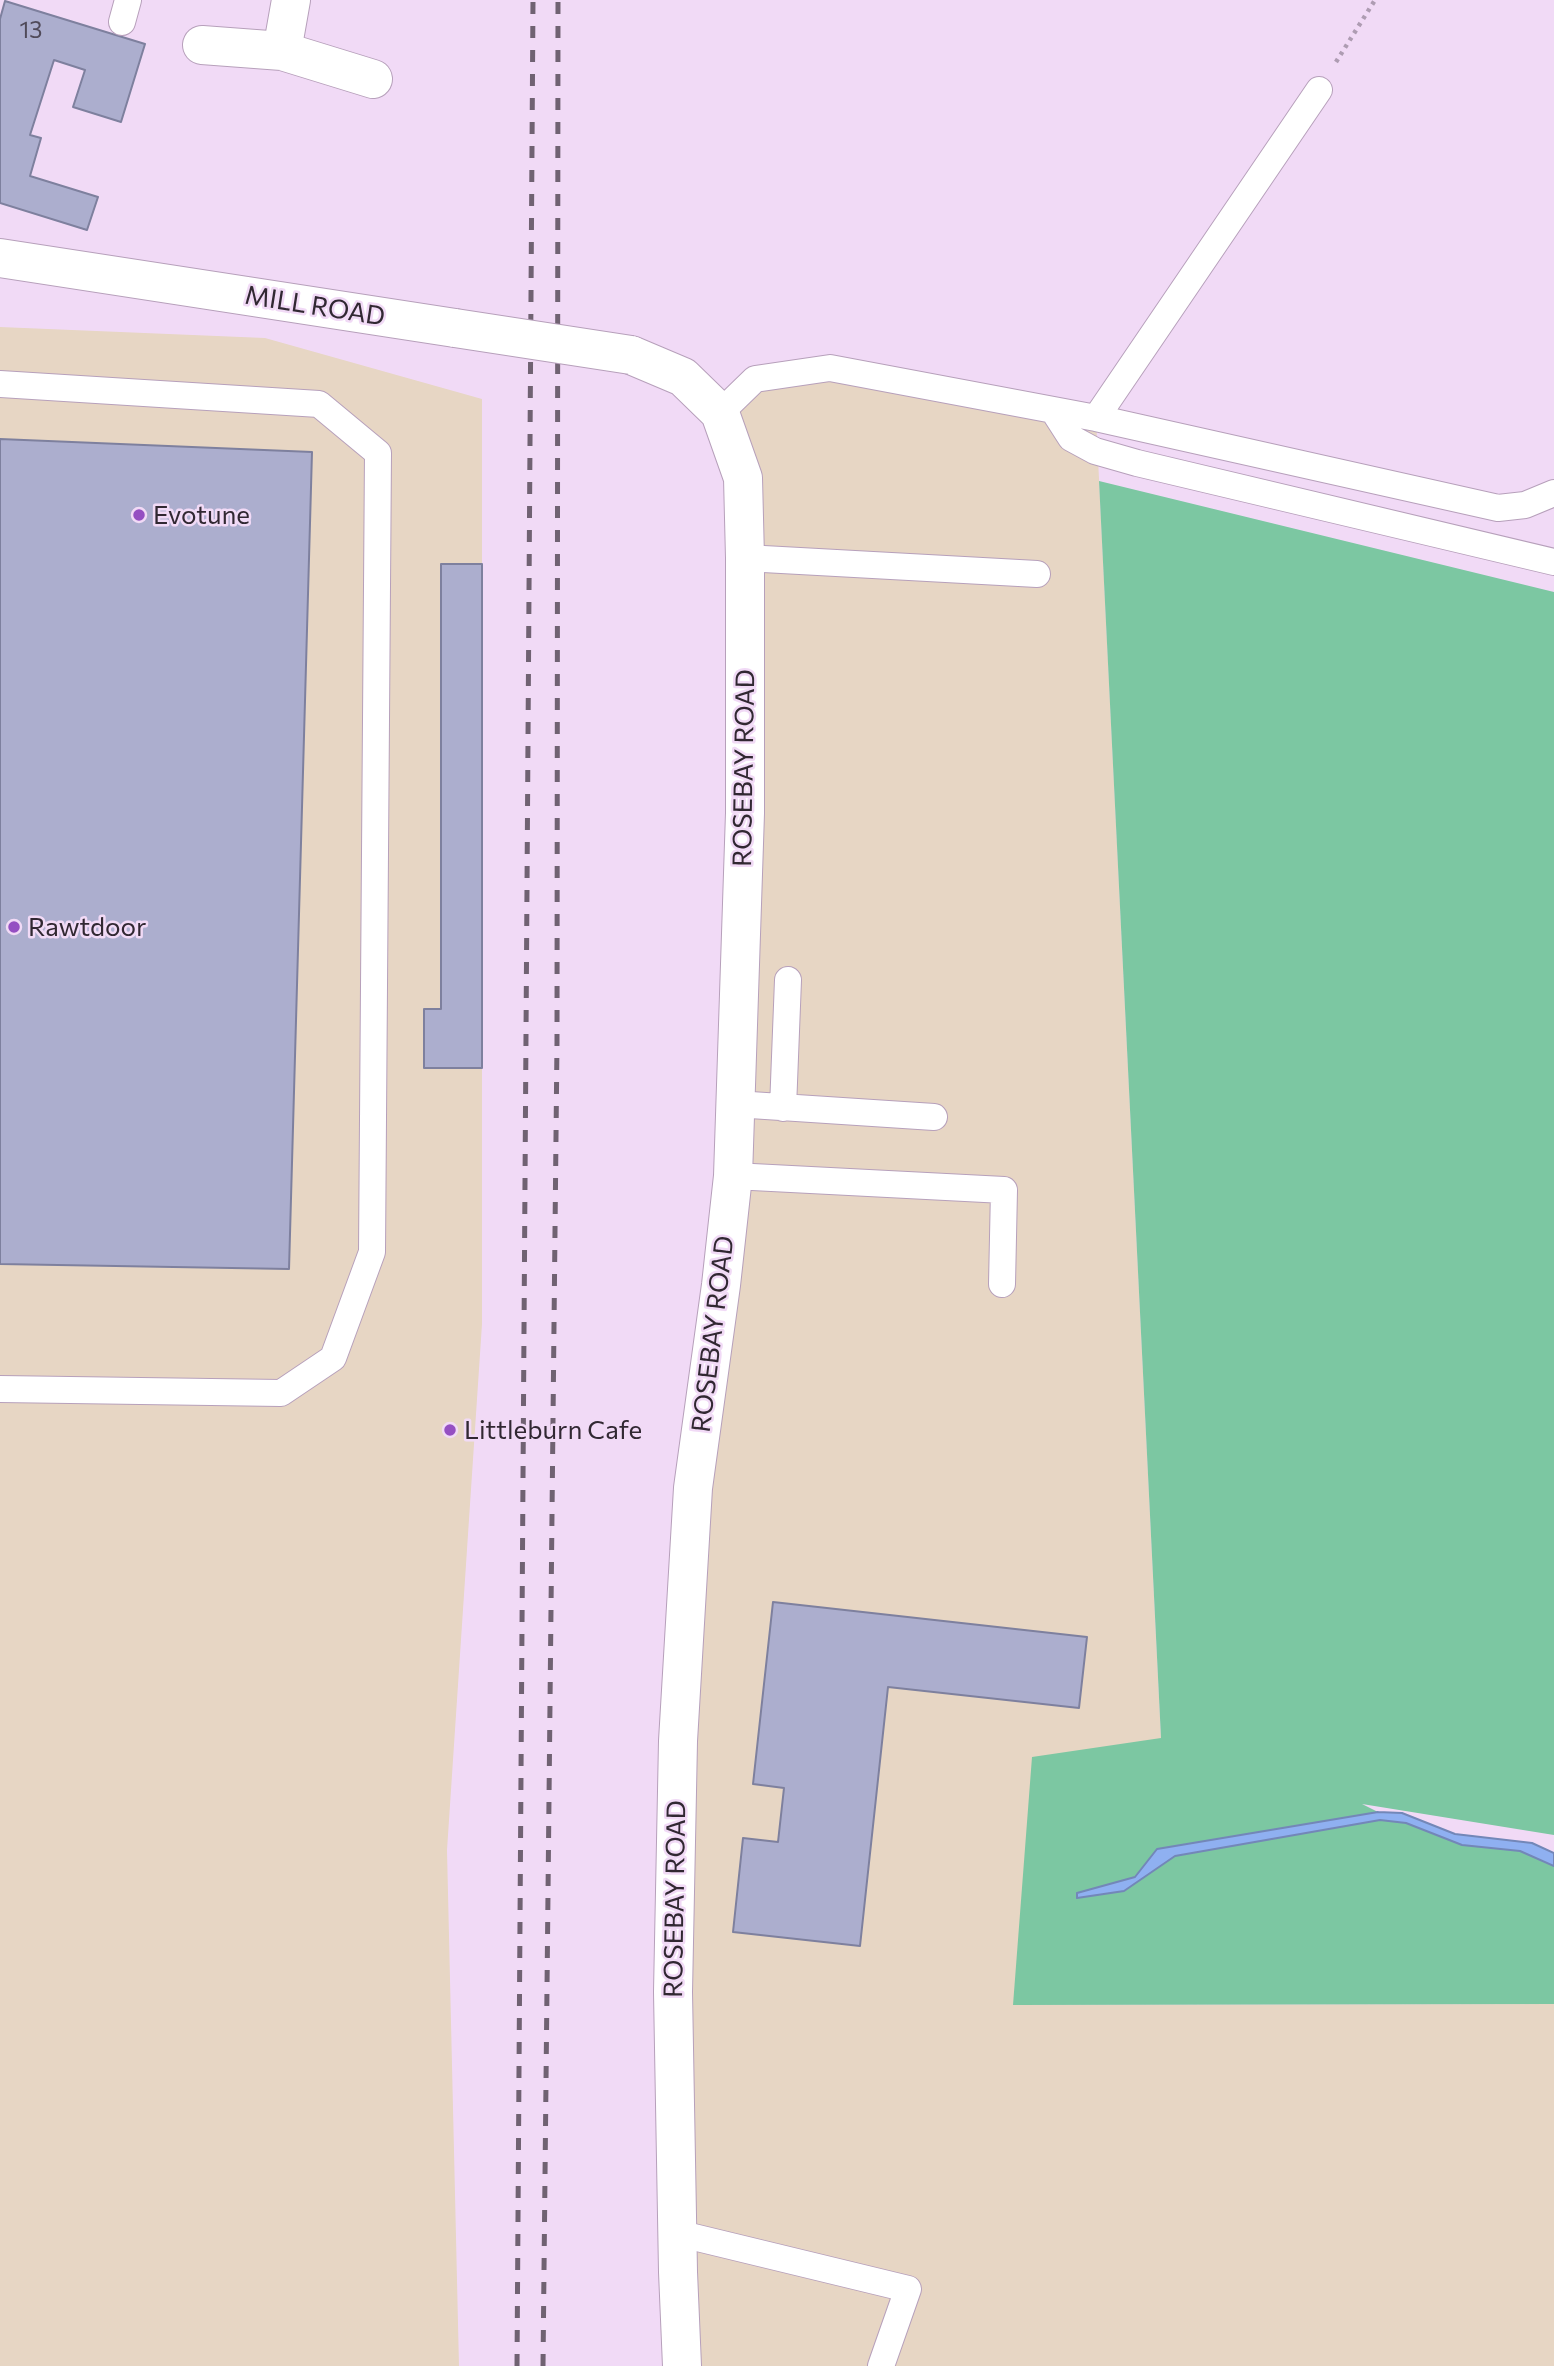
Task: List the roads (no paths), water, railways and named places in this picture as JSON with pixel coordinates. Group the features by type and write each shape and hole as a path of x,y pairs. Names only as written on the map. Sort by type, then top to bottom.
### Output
{"street":[{"path":"282,51 291,0"},
{"path":"202,45 282,51 373,79"},
{"name":"MILL ROAD","path":"0,258 631,355"},
{"name":"ROSEBAY ROAD","path":"631,355 683,377 720,413 743,478 746,558 745,813 733,1176 721,1285 692,1488 678,1741 673,1992 682,2366"}],"lane":[{"path":"1096,418 1320,90"},
{"path":"720,413 755,379 830,368 1096,418 1498,508 1525,505 1554,493"},
{"path":"0,384 319,404 378,453 372,1252 333,1358 281,1393 0,1389"},
{"path":"1053,410 1071,438 1095,450 1150,466 1554,562"},
{"path":"746,558 1037,574"},
{"path":"783,1108 788,980"},
{"path":"735,1104 934,1116"},
{"path":"733,1176 1004,1190 1002,1284"},
{"path":"677,2233 908,2289 881,2366"}],"water":[{"path":"1378,1812 1402,1813 1455,1834 1532,1843 1554,1853 1554,1866 1520,1851 1462,1845 1406,1823 1380,1820 1175,1856 1124,1891 1077,1898 1077,1893 1135,1877 1157,1849"}],"railway":[{"path":"517,2366 533,0"},
{"path":"543,2366 557,1042 558,0"}],"place":[{"name":"Evotune","path":"139,515"},
{"name":"Rawtdoor","path":"14,927"},
{"name":"Littleburn Cafe","path":"450,1430"}]}
